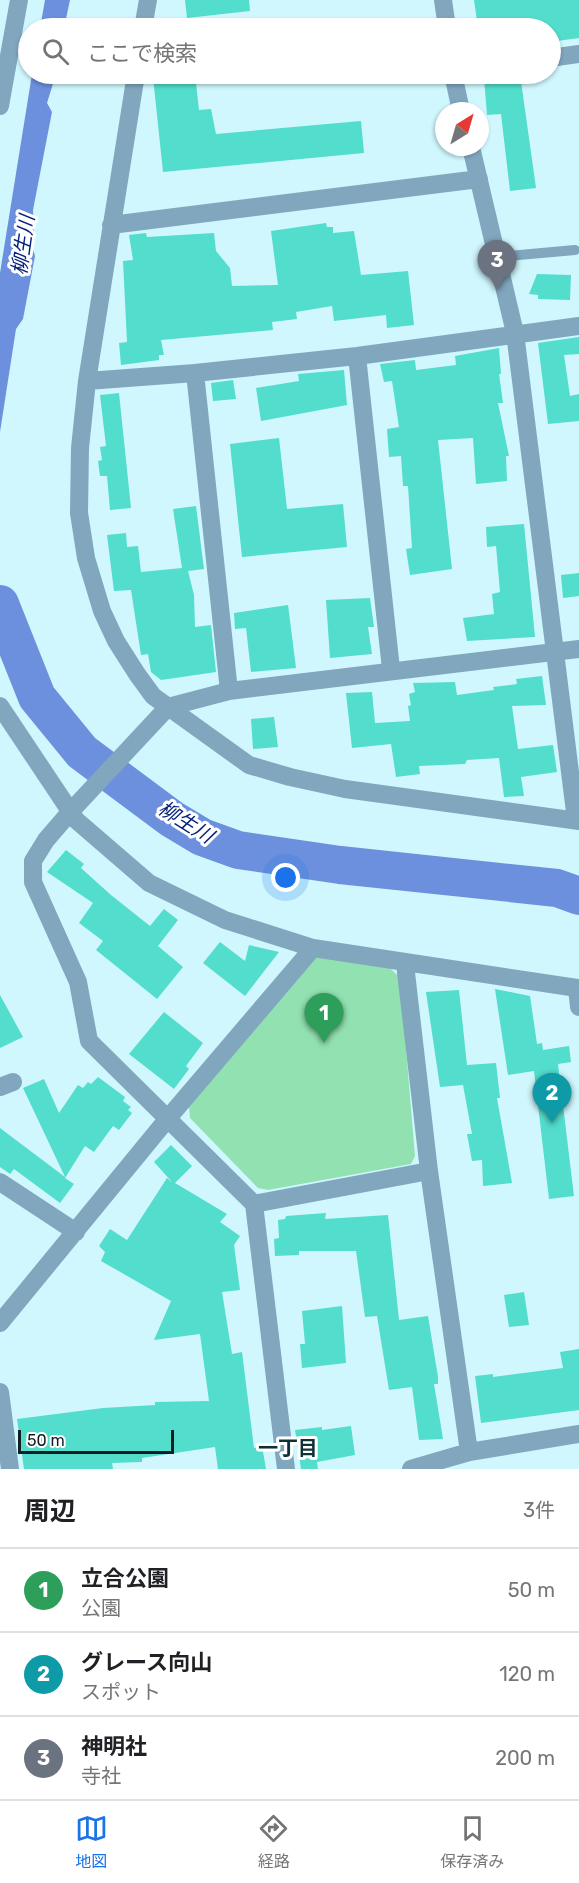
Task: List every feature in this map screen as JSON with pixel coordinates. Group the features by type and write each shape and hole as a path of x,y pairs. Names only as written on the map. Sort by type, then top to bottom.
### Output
{"street":[{"path":"0,106 19,0"},
{"path":"145,18 148,0"},
{"path":"443,0 446,18"},
{"path":"561,56 579,54"},
{"path":"134,84 87,381 80,448 79,513 93,586 116,641 153,696 249,765 345,789 578,820 554,652 515,333 473,156"},
{"path":"455,84 459,102"},
{"path":"111,225 479,179"},
{"path":"87,381 195,373 357,356 579,326"},
{"path":"357,356 391,669"},
{"path":"195,373 229,691"},
{"path":"286,1469 254,1204 169,1117 89,1041 78,982 33,882 33,861 46,840 71,811 168,707 229,691 391,669 579,649"},
{"path":"1,709 76,820 149,883 225,920 314,948 405,964 577,988 579,1006"},
{"path":"0,1323 169,1117 314,948"},
{"path":"405,964 429,1171 469,1452"},
{"path":"254,1204 429,1171"},
{"path":"0,1182 76,1232"},
{"path":"0,1392 10,1469"},
{"path":"411,1469 469,1452 579,1434"}],"lane":[{"path":"498,257 575,250"}],"green space":[{"path":"321,955 389,967 400,978 415,1156 411,1164 268,1190 258,1188 190,1118 189,1107 314,957"}],"water":[{"path":"45,0 70,0 66,18 42,18"},
{"path":"30,84 53,84 47,103 52,112 33,210 34,232 31,243 35,256 23,319 16,329 0,432 0,273"}],"building":[{"path":"185,0 249,0 250,11 187,18"},
{"path":"474,0 579,0 579,38 561,40 561,18 477,18"},
{"path":"154,84 196,84 199,110 211,109 216,134 361,121 364,153 163,172"},
{"path":"484,84 521,84 536,188 510,191 501,114 489,115 489,102 486,102"},
{"path":"326,223 327,227 333,227 333,233 354,231 361,275 408,271 414,325 387,328 386,315 334,321 332,306 296,312 297,319 272,322 273,330 161,340 164,355 159,355 159,360 121,365 119,343 127,342 123,261 133,260 129,235 146,233 147,237 214,233 216,251 230,268 232,286 278,285 271,231"},
{"path":"537,274 571,275 570,300 538,299 538,295 529,294"},
{"path":"579,337 579,354 564,355 570,396 579,394 579,421 548,424 538,343"},
{"path":"499,348 501,374 499,374 503,403 498,403 509,456 506,456 507,481 476,484 473,438 438,440 452,569 410,575 406,549 412,548 408,486 403,486 401,456 389,457 387,429 399,427 392,381 384,382 380,364 415,360 416,370 456,365 455,356"},
{"path":"344,370 347,405 261,421 256,388 299,381 298,374"},
{"path":"233,380 236,399 213,401 211,383"},
{"path":"119,393 131,508 110,510 107,476 100,476 98,461 102,460 100,447 106,446 100,395"},
{"path":"279,438 287,509 343,504 347,547 242,557 230,444"},
{"path":"196,506 204,569 188,571 194,595 195,627 211,625 216,672 161,680 151,672 148,654 141,655 131,590 114,591 107,535 126,533 127,547 138,546 141,572 182,568 173,509"},
{"path":"524,524 535,637 467,641 463,618 494,614 492,594 500,592 496,546 487,547 486,527"},
{"path":"579,573 579,596 563,598 561,575"},
{"path":"370,598 374,627 368,627 372,654 330,658 326,600"},
{"path":"288,605 296,668 251,672 246,628 235,629 234,613"},
{"path":"542,676 546,705 512,706 518,749 553,745 557,772 521,777 524,796 504,797 499,758 467,760 465,764 419,766 420,774 396,777 391,744 352,748 346,693 372,692 375,723 410,721 408,706 411,705 409,694 415,692 413,683 455,682 457,695 494,690 493,687 517,684 516,679"},
{"path":"274,717 278,747 253,749 251,719"},
{"path":"66,850 84,864 81,868 150,926 164,909 178,920 158,946 183,967 157,999 96,950 103,941 79,923 93,903 47,872"},
{"path":"220,942 245,961 249,945 279,952 245,996 203,963"},
{"path":"495,989 530,996 537,1044 542,1043 543,1050 569,1046 571,1062 558,1064 574,1196 549,1199 534,1071 508,1075"},
{"path":"459,990 467,1065 496,1063 500,1098 497,1098 512,1183 483,1186 482,1160 472,1161 467,1134 472,1134 463,1085 440,1087 426,992"},
{"path":"0,995 23,1037 0,1048"},
{"path":"164,1012 203,1043 186,1066 189,1069 174,1089 129,1054"},
{"path":"98,1077 125,1097 123,1101 131,1107 128,1110 132,1113 119,1130 113,1126 94,1152 85,1146 65,1178 74,1184 60,1203 14,1169 10,1174 0,1167 0,1128 65,1177 23,1088 44,1079 59,1113 78,1085 83,1088 88,1082 91,1084"},
{"path":"171,1145 192,1166 175,1183 227,1214 220,1222 240,1236 234,1245 240,1290 222,1292 232,1354 242,1352 254,1448 262,1446 266,1469 218,1469 215,1447 142,1458 142,1462 112,1463 113,1469 24,1469 17,1419 103,1408 155,1405 155,1402 209,1401 200,1334 154,1340 171,1301 101,1261 105,1252 99,1246 110,1229 127,1240 167,1178 172,1182 154,1162"},
{"path":"326,1213 325,1219 388,1215 399,1320 428,1316 438,1377 438,1384 434,1384 443,1439 419,1440 412,1387 389,1390 377,1316 365,1317 356,1251 299,1251 299,1255 275,1256 274,1239 279,1238 278,1220 285,1219 286,1216"},
{"path":"524,1292 529,1325 509,1327 504,1295"},
{"path":"342,1306 346,1363 302,1368 300,1344 305,1344 302,1311"},
{"path":"579,1349 579,1410 481,1423 475,1376 493,1374 493,1377 563,1368 560,1352"},
{"path":"351,1426 355,1455 317,1462 318,1469 301,1469 295,1430 322,1427 322,1430"}],"waterway":[{"name":"柳生川","path":"0,604 37,697 82,752 172,819 202,837 238,850 340,865 557,888 579,896"}],"place":[{"name":"神明社","path":"497,290"},
{"name":"立合公園","path":"324,1043"},
{"name":"グレース向山","path":"552,1123"}],"district":[{"name":"一丁目","path":"288,1448"}]}
